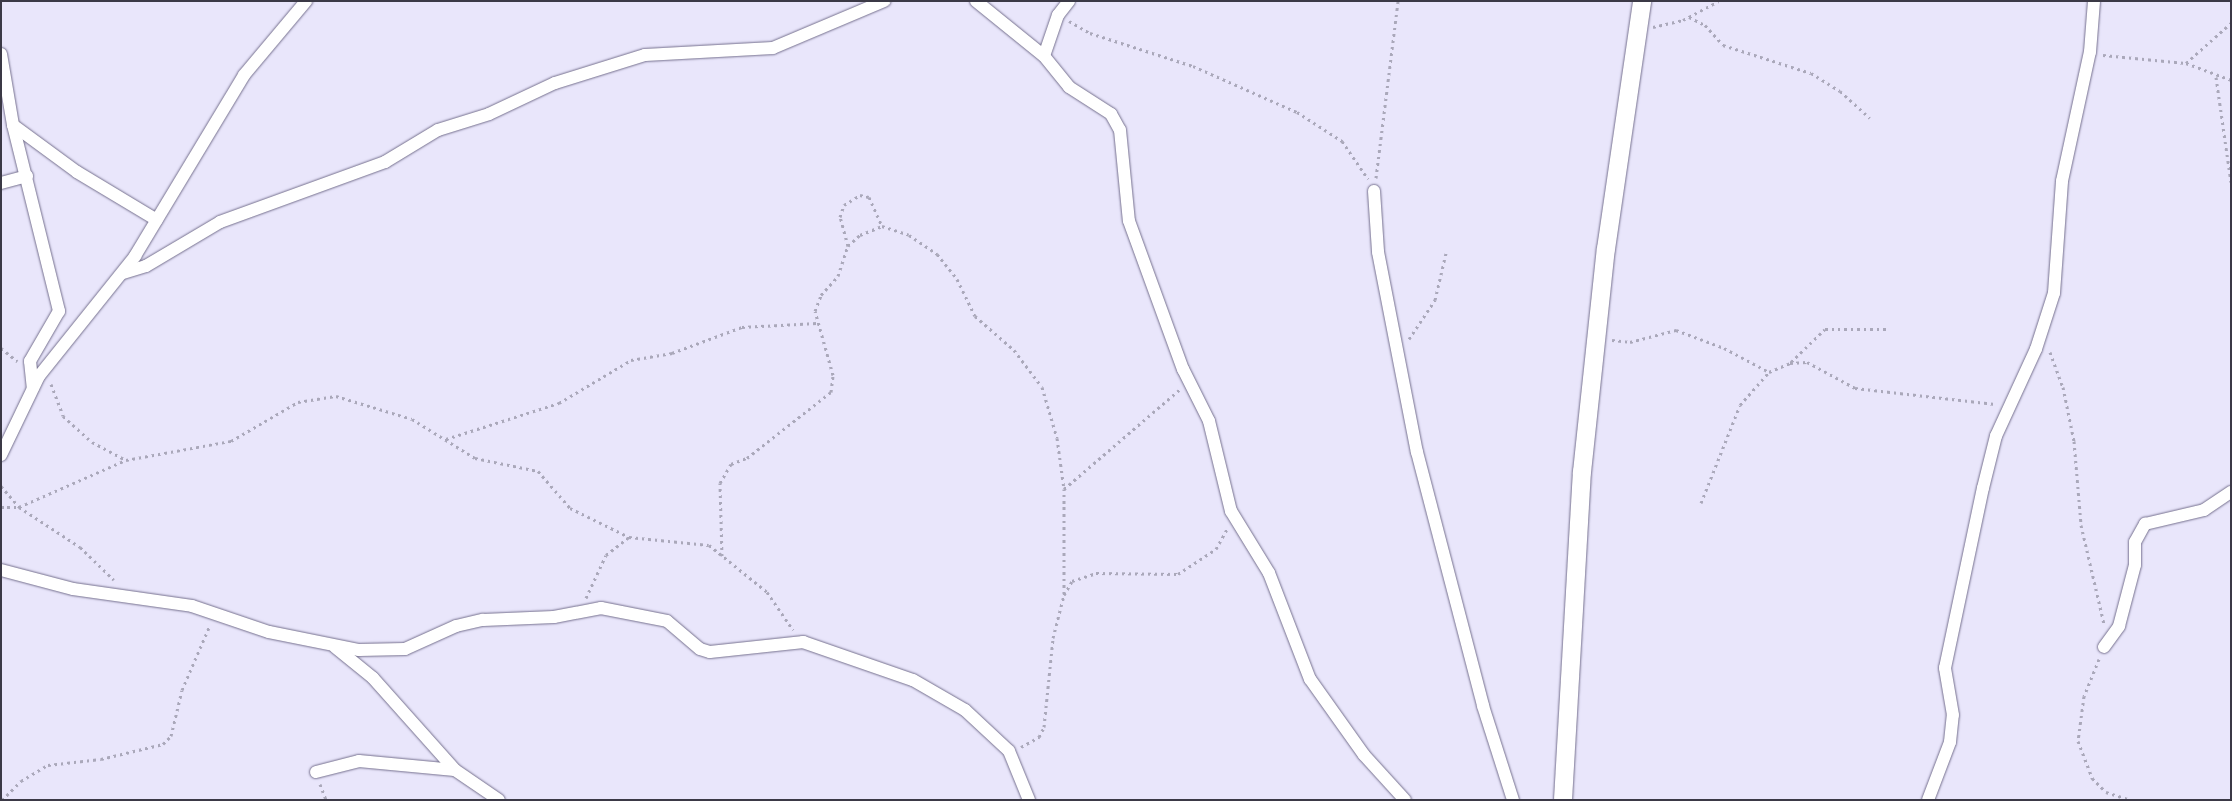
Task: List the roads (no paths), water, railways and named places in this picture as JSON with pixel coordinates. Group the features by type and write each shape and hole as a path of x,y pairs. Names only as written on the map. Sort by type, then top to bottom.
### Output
{"street":[{"path":"1,455 32,388 123,273 244,75 306,1"},
{"path":"123,273 146,266 220,222 385,162 438,130 489,114 555,83 645,55 773,48 884,1"},
{"path":"976,1 1044,56 1069,87 1111,114 1120,130 1129,221 1188,380 1209,421 1231,511 1269,573 1310,679 1364,755 1405,800"},
{"path":"1044,56 1058,15 1069,1"},
{"path":"1563,800 1582,472 1596,337 1622,124 1642,1"},
{"path":"1928,800 1952,727 1945,668 1970,539 1996,436 2042,333 2054,293 2071,128 2090,52 2094,1"},
{"path":"1,54 13,125 59,311 30,361 32,388"},
{"path":"13,125 69,167 157,220"},
{"path":"1,183 27,176"},
{"path":"1374,191 1378,252 1398,356 1439,537 1513,800"},
{"path":"2104,647 2119,626 2134,565 2135,542 2145,524 2204,510 2231,492"},
{"path":"1,570 51,585 132,598 169,601 333,646 405,649 468,623 607,608 667,621 700,649 710,652 803,642 852,656 942,695 1009,751 1029,800"},
{"path":"333,646 373,678 456,770 499,800"},
{"path":"316,772 359,761 456,770"}]}
